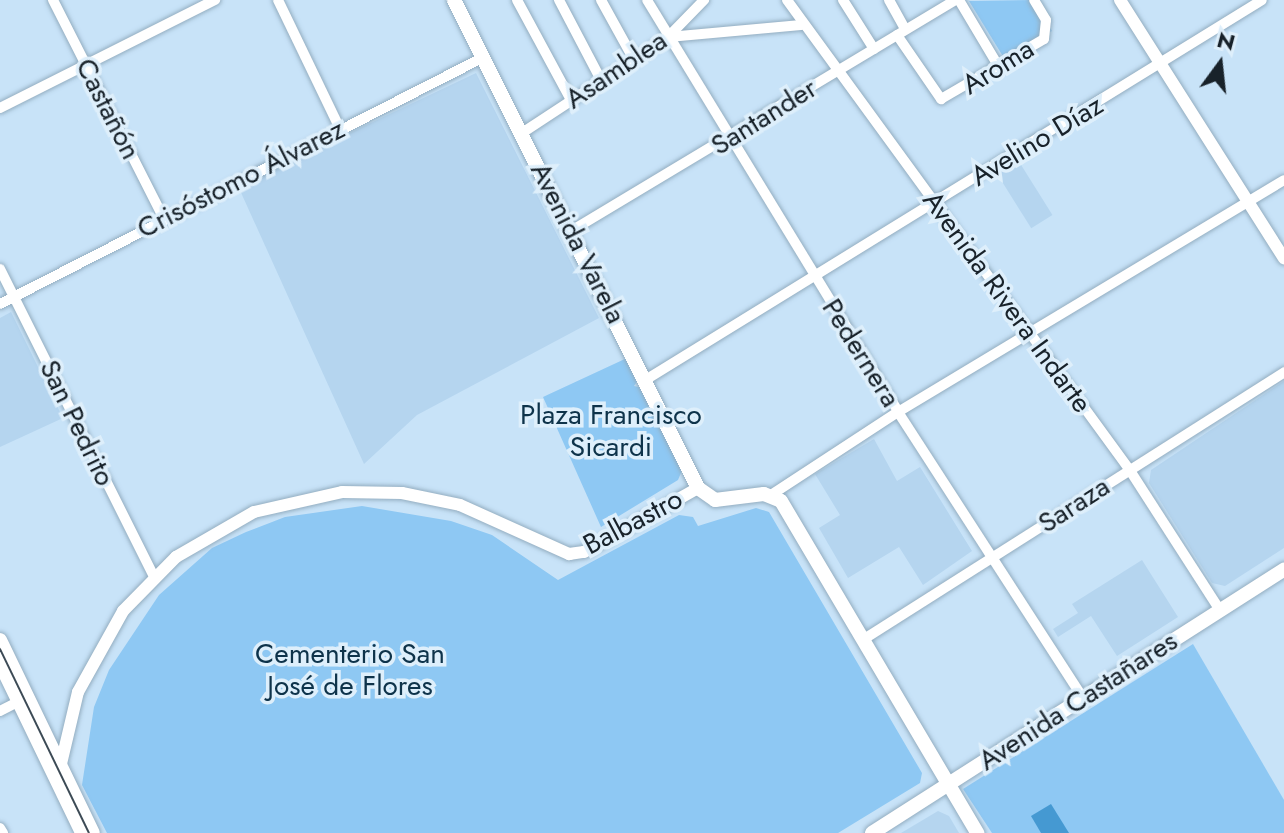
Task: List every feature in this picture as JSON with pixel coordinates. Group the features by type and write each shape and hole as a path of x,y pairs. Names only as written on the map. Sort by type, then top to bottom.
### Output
{"main road":[{"name":"Avenida Varela","path":"454,0 647,379 698,488"},
{"name":"Balbastro","path":"698,488 721,501 771,495"},
{"path":"771,495 781,501 977,833"},
{"name":"Avenida Castañares","path":"872,833 1284,570"},
{"path":"0,640 56,784 82,833"},
{"path":"0,663 61,765 93,833"}],"street":[{"name":"Castañón","path":"53,0 163,217"},
{"path":"0,108 215,0"},
{"path":"278,0 340,129"},
{"path":"517,0 571,100"},
{"path":"559,0 601,80"},
{"path":"601,0 633,58"},
{"name":"Pedernera","path":"647,0 813,276 990,559 1084,700"},
{"name":"Avenida Rivera Indarte","path":"787,0 801,25 1129,469 1220,610"},
{"path":"843,0 874,49"},
{"path":"889,0 901,32"},
{"path":"957,0 999,67"},
{"name":"Santander","path":"571,231 730,139 901,32 936,5 957,0"},
{"name":"Aroma","path":"901,32 941,99 1044,39 1048,29 1034,0"},
{"path":"1120,0 1284,258"},
{"name":"Avelino Díaz","path":"647,379 1262,0"},
{"name":"Asamblea","path":"522,133 668,37 699,2"},
{"path":"668,37 801,25"},
{"name":"Crisóstomo Álvarez","path":"0,304 163,217 484,57"},
{"name":"Balbastro","path":"771,495 898,412 1284,180"},
{"name":"San Pedrito","path":"0,269 154,576"},
{"name":"Saraza","path":"864,639 1284,372"},
{"name":"Balbastro","path":"56,784 87,670 123,611 154,576 227,525 312,496 372,491 431,497 489,515 569,554 584,552 698,488"},
{"path":"0,711 23,700"},
{"path":"0,828 3,833"}],"shaded area":[{"path":"476,73 599,318 417,415 364,464 238,186"},
{"path":"1018,160 1052,215 1031,228 997,173"},
{"path":"11,312 63,418 0,447 0,318"},
{"path":"1284,381 1284,548 1225,586 1212,583 1149,483 1151,470"},
{"path":"874,439 897,481 920,467 972,551 923,585 899,547 848,578 819,528 840,515 815,474"},
{"path":"1142,560 1178,617 1117,656 1091,616 1058,637 1053,629 1078,613 1072,604"},
{"path":"1051,804 1069,833 1041,833 1031,816"},
{"path":"938,811 949,816 959,833 901,833"}],"green space":[{"path":"1034,0 1052,31 1004,58 969,1"},
{"name":"Plaza Francisco Sicardi","path":"627,358 638,380 634,386 643,388 683,468 678,480 601,527 543,397"},
{"name":"Cementerio San José de Flores","path":"362,506 451,521 492,535 558,580 679,515 693,517 698,526 756,508 769,512 922,773 920,783 838,833 107,833 82,785 94,707 109,670 159,595 212,548 246,532 285,517"},
{"path":"1193,644 1284,800 1284,833 992,833 963,789"}],"tram line":[{"path":"0,649 89,833"}]}
